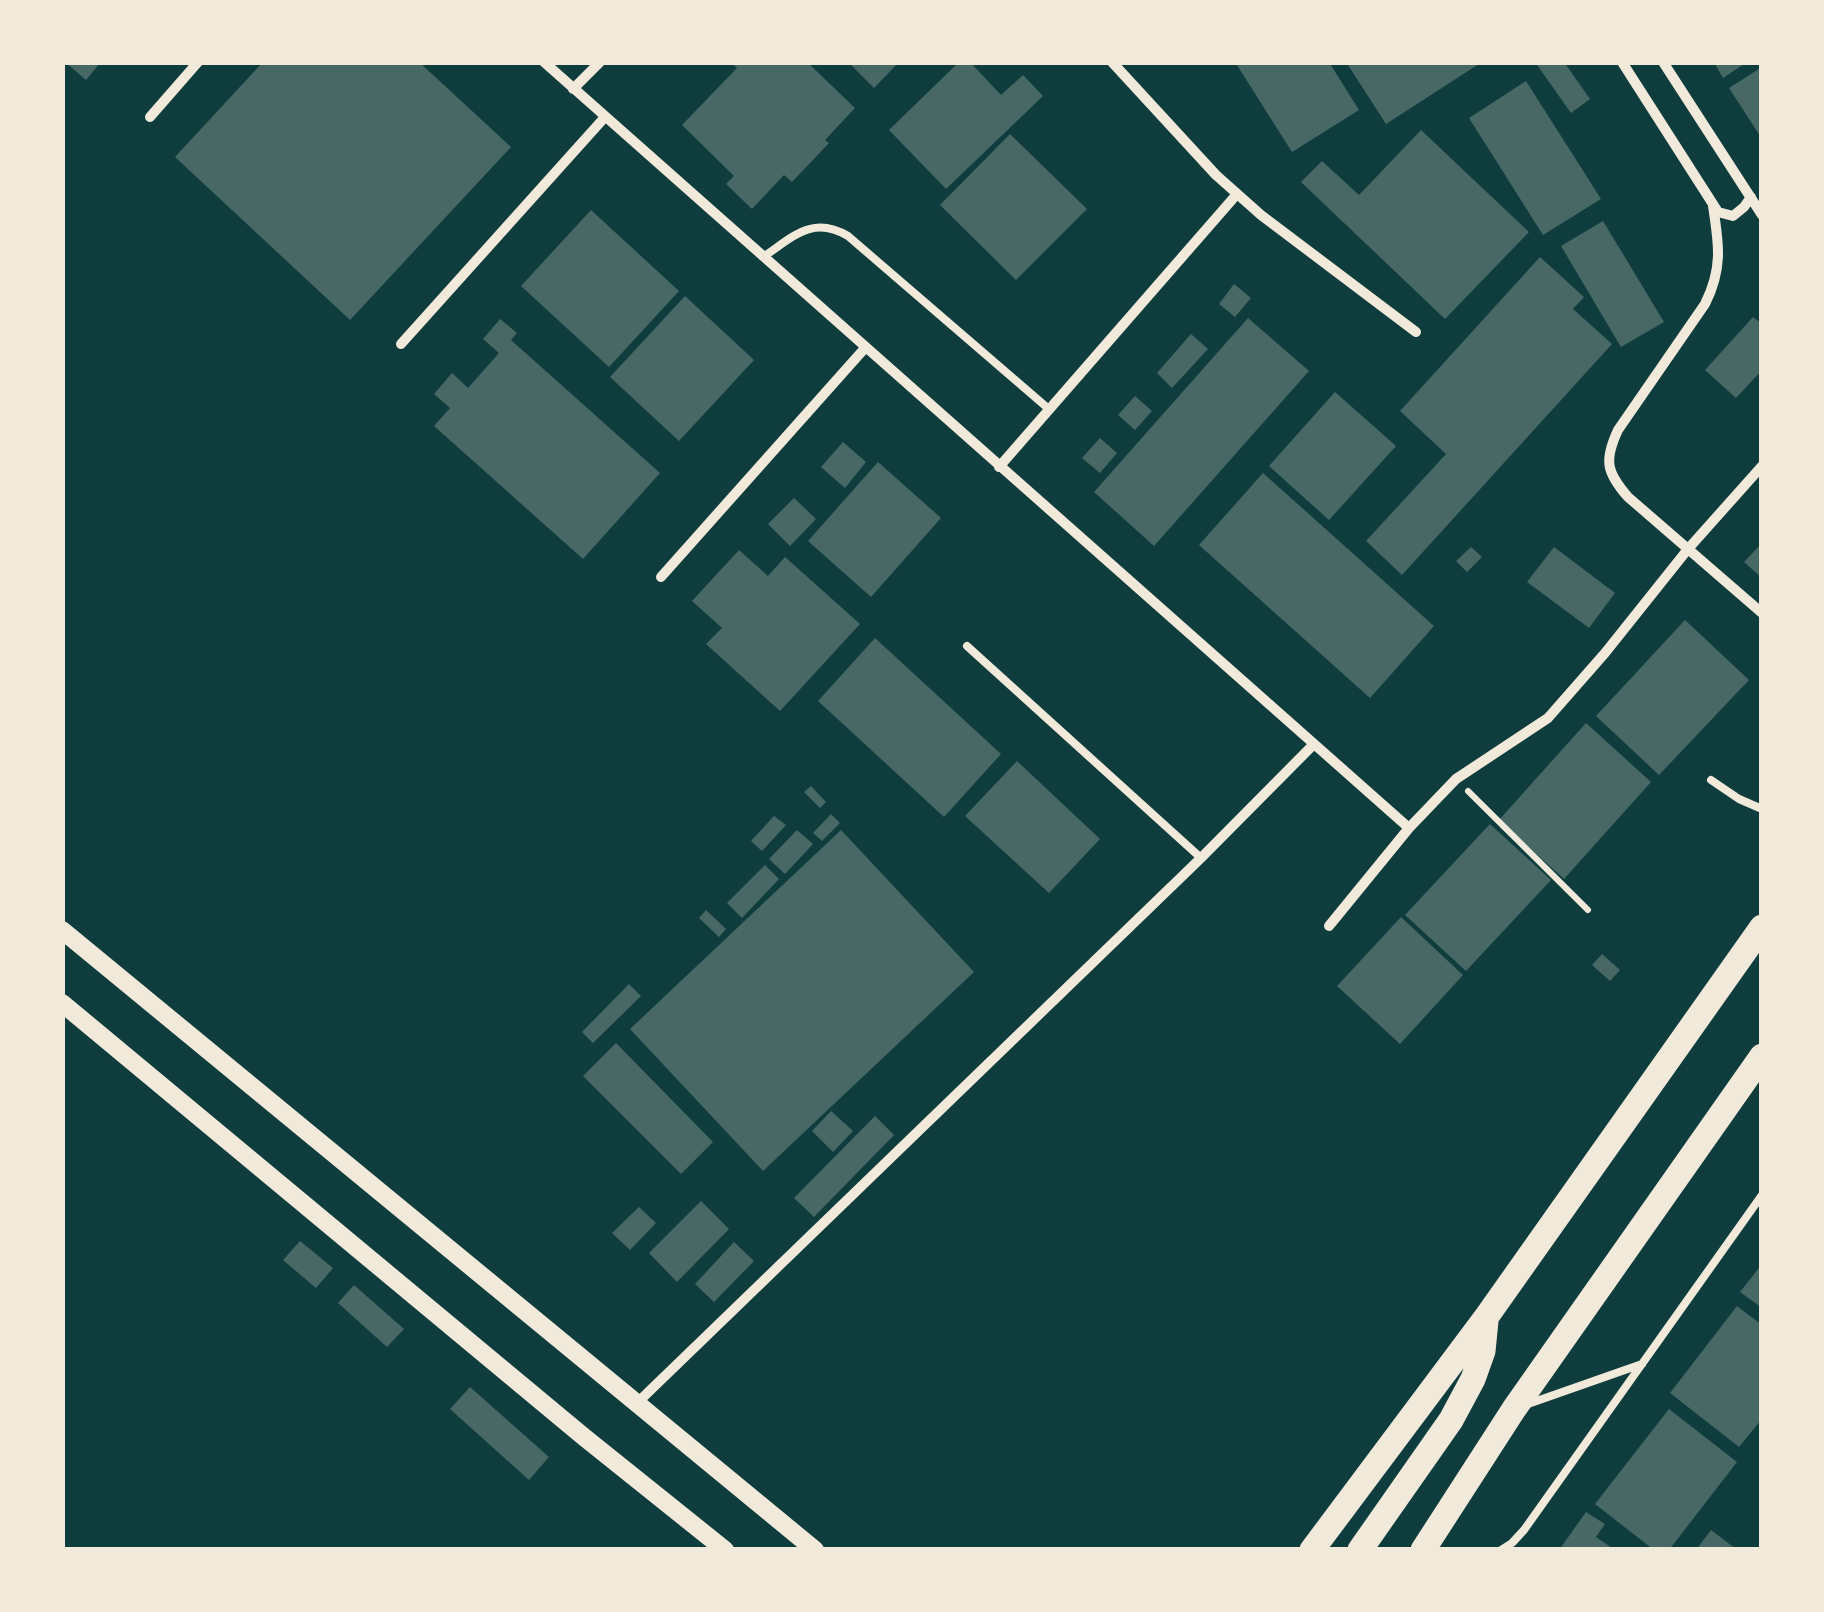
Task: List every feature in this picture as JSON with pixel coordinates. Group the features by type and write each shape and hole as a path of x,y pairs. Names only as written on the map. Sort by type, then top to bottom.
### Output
{"main road":[{"path":"1312,1550 1487,1316 1762,927"},
{"path":"1423,1550 1514,1408 1762,1056"},
{"path":"1360,1550 1451,1420 1483,1350 1487,1316"}],"street":[{"path":"150,117 198,62"},
{"path":"544,62 1409,828"},
{"path":"573,89 600,62"},
{"path":"1112,62 1205,164 1260,215 1416,332"},
{"path":"1622,62 1712,206 1733,216 1751,197"},
{"path":"1663,62 1762,215"},
{"path":"401,344 605,117"},
{"path":"1000,467 1238,194"},
{"path":"1712,206 1719,260 1715,284 1618,430 1608,462 1611,474 1628,496 1762,613"},
{"path":"661,576 865,348"},
{"path":"1329,926 1409,828 1456,780 1548,718 1762,466"},
{"path":"636,1404 1202,858 1313,744"},
{"path":"62,930 815,1550"},
{"path":"62,1003 725,1550"}],"lane":[{"path":"763,256 799,232 812,227 835,228 1050,410"},
{"path":"968,646 1202,858"},
{"path":"1712,780 1739,800 1762,809"},
{"path":"1502,1550 1524,1530 1762,1195"},
{"path":"1514,1408 1644,1364"}],"path":[{"path":"1456,780 1588,910"}],"building":[{"path":"65,62 101,62 86,80"},
{"path":"263,62 419,62 511,147 350,320 175,157"},
{"path":"731,62 807,62 855,108 792,182 784,175 752,209 726,184 734,176 682,125 737,68"},
{"path":"848,62 899,62 874,88"},
{"path":"959,62 970,62 1001,95 1023,75 1043,96 946,189 889,130"},
{"path":"1235,62 1329,62 1359,110 1292,152"},
{"path":"1346,62 1482,62 1386,124"},
{"path":"1535,62 1564,62 1590,99 1571,113"},
{"path":"1714,62 1747,62 1723,78"},
{"path":"1762,67 1762,139 1729,88"},
{"path":"1526,81 1601,199 1543,235 1469,118"},
{"path":"1421,130 1529,232 1445,319 1301,182 1322,161 1359,195"},
{"path":"1010,134 1087,209 1016,280 940,205"},
{"path":"591,210 679,291 609,367 521,286"},
{"path":"1603,221 1664,322 1621,347 1561,246"},
{"path":"1540,257 1584,297 1573,309 1612,344 1402,575 1366,541 1446,454 1400,411"},
{"path":"1234,284 1251,298 1235,317 1219,304"},
{"path":"685,296 754,360 679,441 610,377"},
{"path":"1753,317 1762,324 1762,370 1736,398 1705,370"},
{"path":"1248,318 1309,371 1154,546 1094,492"},
{"path":"500,319 517,333 511,340 660,473 583,559 434,426 450,408 434,394 452,373 468,388 499,353 483,339"},
{"path":"1191,334 1208,349 1172,388 1157,373"},
{"path":"1335,392 1396,446 1329,520 1269,466"},
{"path":"1135,396 1152,411 1135,430 1118,415"},
{"path":"1100,438 1117,453 1100,473 1082,458"},
{"path":"843,442 866,462 845,488 821,467"},
{"path":"878,462 941,518 871,597 808,541"},
{"path":"1263,473 1434,626 1370,698 1199,545"},
{"path":"794,498 816,519 790,546 768,524"},
{"path":"1762,543 1762,578 1744,562"},
{"path":"1471,547 1482,557 1467,572 1456,561"},
{"path":"1554,547 1615,593 1589,628 1527,582"},
{"path":"739,550 768,576 785,557 860,624 780,711 706,644 722,628 692,601"},
{"path":"1685,620 1749,680 1659,775 1596,716"},
{"path":"875,638 1001,754 944,817 818,701"},
{"path":"1586,723 1651,782 1564,879 1499,820"},
{"path":"1017,761 1100,839 1049,893 965,816"},
{"path":"811,786 826,802 820,808 804,792"},
{"path":"831,814 840,823 822,841 813,833"},
{"path":"774,816 786,825 762,851 751,841"},
{"path":"1490,824 1551,880 1466,971 1405,915"},
{"path":"797,830 813,844 785,874 769,859"},
{"path":"841,830 974,972 763,1171 630,1029"},
{"path":"765,865 779,879 742,918 727,903"},
{"path":"706,910 726,929 719,937 699,918"},
{"path":"1401,917 1463,975 1400,1044 1337,986"},
{"path":"1602,954 1620,970 1610,981 1592,965"},
{"path":"629,984 641,996 593,1043 582,1032"},
{"path":"616,1043 713,1142 681,1174 583,1076"},
{"path":"831,1111 853,1131 833,1152 812,1131"},
{"path":"875,1116 894,1135 814,1217 794,1198"},
{"path":"701,1201 729,1229 677,1282 649,1253"},
{"path":"639,1207 656,1223 630,1250 612,1233"},
{"path":"300,1241 333,1268 316,1288 283,1260"},
{"path":"734,1242 754,1261 714,1302 695,1284"},
{"path":"1762,1264 1762,1308 1740,1292"},
{"path":"354,1285 404,1329 387,1347 338,1303"},
{"path":"1737,1306 1762,1325 1762,1419 1739,1447 1670,1393"},
{"path":"470,1387 549,1457 529,1480 450,1409"},
{"path":"1669,1409 1737,1462 1669,1550 1654,1550 1595,1504"},
{"path":"1586,1512 1605,1524 1596,1537 1615,1550 1559,1550"},
{"path":"1711,1530 1723,1539 1737,1550 1696,1550"}]}
